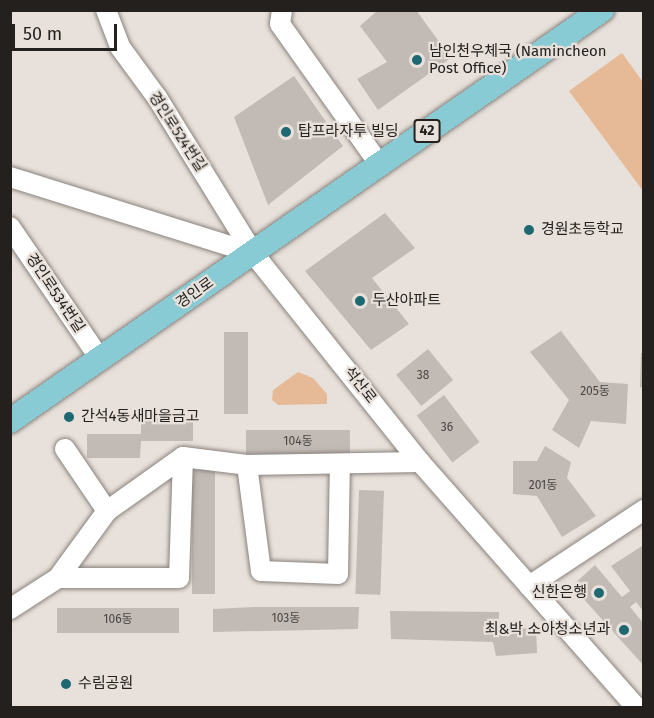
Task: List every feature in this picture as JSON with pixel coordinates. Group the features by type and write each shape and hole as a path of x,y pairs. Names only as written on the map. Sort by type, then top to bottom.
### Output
{"main road":[{"name":"경인로","path":"10,422 602,10"}],"street":[{"name":"경인로524번길","path":"106,10 120,47 158,99 253,252"},
{"path":"282,10 280,24 380,164"},
{"path":"12,182 253,252"},
{"name":"경인로534번길","path":"10,227 100,359"},
{"name":"석산로","path":"253,252 420,462 637,708"},
{"path":"65,449 107,511"},
{"path":"10,609 58,578 107,511 183,457 247,465 420,462"},
{"path":"58,578 178,578 183,457"},
{"path":"247,465 261,571 338,573 340,464"},
{"path":"529,586 644,510"}],"shaded area":[{"path":"622,53 643,82 643,191 569,91"},
{"path":"298,372 313,378 327,394 327,404 278,405 272,400 273,390"}],"building":[{"name":"남인천우체국 (Namincheon Post Office)","path":"378,10 416,10 451,58 378,110 357,79 387,62 360,26"},
{"name":"탑프라자투 빌딩","path":"294,76 343,146 268,205 234,117"},
{"name":"두산아파트","path":"385,213 415,248 372,278 409,324 371,350 305,271"},
{"path":"561,331 600,382 628,384 626,424 591,421 579,448 552,430 569,400 530,352"},
{"path":"224,332 248,332 248,414 224,414"},
{"path":"428,349 453,380 421,406 396,375"},
{"path":"641,353 644,353 644,388 640,387"},
{"path":"444,395 480,442 452,463 417,415"},
{"path":"141,418 193,418 193,441 141,441 140,458 87,458 87,434 141,434"},
{"path":"246,430 350,430 350,454 246,454"},
{"path":"545,446 571,462 567,478 596,516 562,537 537,496 513,494 513,461 537,461"},
{"path":"192,470 215,470 215,594 192,594"},
{"path":"359,490 384,491 380,595 355,594"},
{"path":"642,546 644,612 636,602 630,607 644,624 644,666 572,586 595,565 622,597 630,591 611,566"},
{"path":"359,607 358,629 213,632 213,609"},
{"path":"57,608 179,608 179,633 57,633"},
{"path":"390,611 499,612 499,629 536,628 537,653 496,656 493,642 391,639"}],"place":[{"name":"남인천우체국 (Namincheon Post Office)","path":"417,60"},
{"name":"탑프라자투 빌딩","path":"286,132"},
{"name":"경원초등학교","path":"529,230"},
{"name":"두산아파트","path":"360,301"},
{"name":"간석4동새마을금고","path":"69,417"},
{"name":"신한은행","path":"599,593"},
{"name":"최&박 소아청소년과","path":"624,630"},
{"name":"수림공원","path":"66,684"}]}
